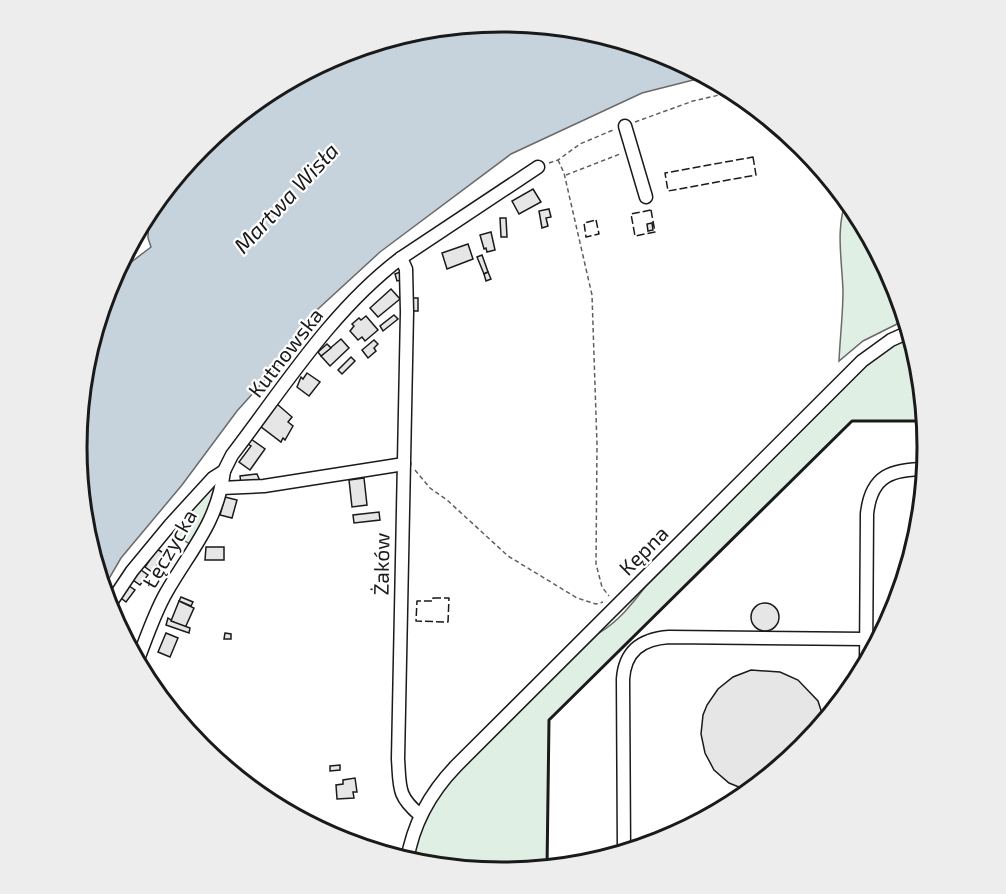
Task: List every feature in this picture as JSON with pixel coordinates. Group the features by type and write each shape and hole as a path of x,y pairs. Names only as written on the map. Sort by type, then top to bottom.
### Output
{"street":[{"path":"625,126 646,197"},
{"name":"Kutnowska","path":"115,596 132,571 170,525 213,478 224,471 232,455 339,315 401,258 538,167"},
{"name":"Żaków","path":"401,258 407,276 398,759 401,795 406,803 420,815"},
{"name":"Kępna","path":"420,815 431,796 456,766 615,603 862,362 891,339 903,334"},
{"path":"222,488 264,486 404,464"},
{"path":"866,649 867,514 871,494 883,479 894,471 918,469"},
{"name":"Łęczycka","path":"141,652 165,594 207,529 219,502 224,471"},
{"path":"624,844 622,679 625,662 635,649 649,640 669,637 866,639"},
{"path":"409,852 420,815"}],"path":[{"path":"615,603 602,587 596,564 597,445 592,295 564,175 558,160 580,144 625,126 693,101 722,94"},
{"path":"564,175 632,149"},
{"path":"404,464 411,466 430,488 447,500 508,556 577,598 596,604 615,603"}],"green space":[{"path":"843,209 876,263 899,323 863,341 839,361 843,308 840,232"},
{"path":"904,341 911,366 918,421 852,421 549,720 547,860 476,862 414,853 420,830 433,802 457,773 599,633 619,618 646,586 871,361 891,346"},
{"path":"218,480 211,508 191,545 168,530"}],"water":[{"name":"Martwa Wisła","path":"476,32 530,32 584,39 611,46 662,63 697,79 642,93 511,154 380,252 318,309 282,361 237,411 182,485 121,558 109,578 95,528 88,474 88,420 91,393 102,339 119,288 130,263 151,247 148,231 173,194 209,153 250,117 319,74 395,46 422,39"}],"building":[{"path":"533,189 541,202 519,214 512,201"},
{"path":"549,209 551,217 546,218 548,226 542,228 539,211"},
{"path":"500,218 506,218 507,237 501,237"},
{"path":"652,223 653,230 648,231 647,224"},
{"path":"491,232 495,250 487,252 480,235"},
{"path":"468,244 473,259 447,269 442,253"},
{"path":"482,255 488,272 484,274 477,257"},
{"path":"400,272 402,280 397,281 395,274"},
{"path":"488,272 491,279 486,281 484,274"},
{"path":"391,289 400,299 378,317 370,308"},
{"path":"412,298 418,298 418,311 412,311"},
{"path":"394,315 398,319 383,331 380,326"},
{"path":"366,316 378,330 365,341 362,337 358,340 350,331 354,326 352,324"},
{"path":"341,339 349,348 330,366 321,356"},
{"path":"374,340 378,344 374,348 376,351 368,358 362,350"},
{"path":"327,344 331,348 321,356 318,352"},
{"path":"351,357 355,361 342,374 338,370"},
{"path":"307,373 320,382 309,396 297,387 301,377 303,379"},
{"path":"277,404 292,417 288,422 293,426 285,440 283,438 281,442 260,426"},
{"path":"251,439 265,449 250,470 239,462 251,446 248,444"},
{"path":"257,474 260,481 241,484 240,476"},
{"path":"364,478 367,505 352,507 349,480"},
{"path":"225,497 237,500 232,518 220,515"},
{"path":"379,512 380,520 354,523 353,515"},
{"path":"206,547 224,547 224,560 205,560"},
{"path":"157,549 165,554 152,572 145,567"},
{"path":"141,570 148,575 140,585 133,580"},
{"path":"129,586 135,590 126,602 121,598"},
{"path":"181,597 193,602 191,606 179,601"},
{"path":"179,601 194,608 185,628 171,621"},
{"path":"765,603 775,607 779,617 775,627 765,631 755,627 751,617 755,607"},
{"path":"168,618 190,628 189,633 166,625"},
{"path":"166,633 178,638 170,657 158,652"},
{"path":"225,633 231,634 231,639 224,639"},
{"path":"751,670 780,672 798,680 818,701 822,713 797,741 740,788 729,783 714,770 705,753 701,734 703,715 707,705 718,689 733,677"},
{"path":"340,765 340,770 330,771 330,766"},
{"path":"355,778 357,792 353,792 354,798 337,799 336,785 343,784 343,780"}],"fence":[{"path":"753,157 756,175 668,191 665,173 753,157"},
{"path":"651,210 655,232 635,236 631,214 651,210"},
{"path":"596,220 599,234 586,237 584,223 596,220"},
{"path":"433,598 449,598 448,622 416,621 417,601 433,601 433,598"}],"wall":[{"path":"547,860 549,720 852,421 918,421"}]}
